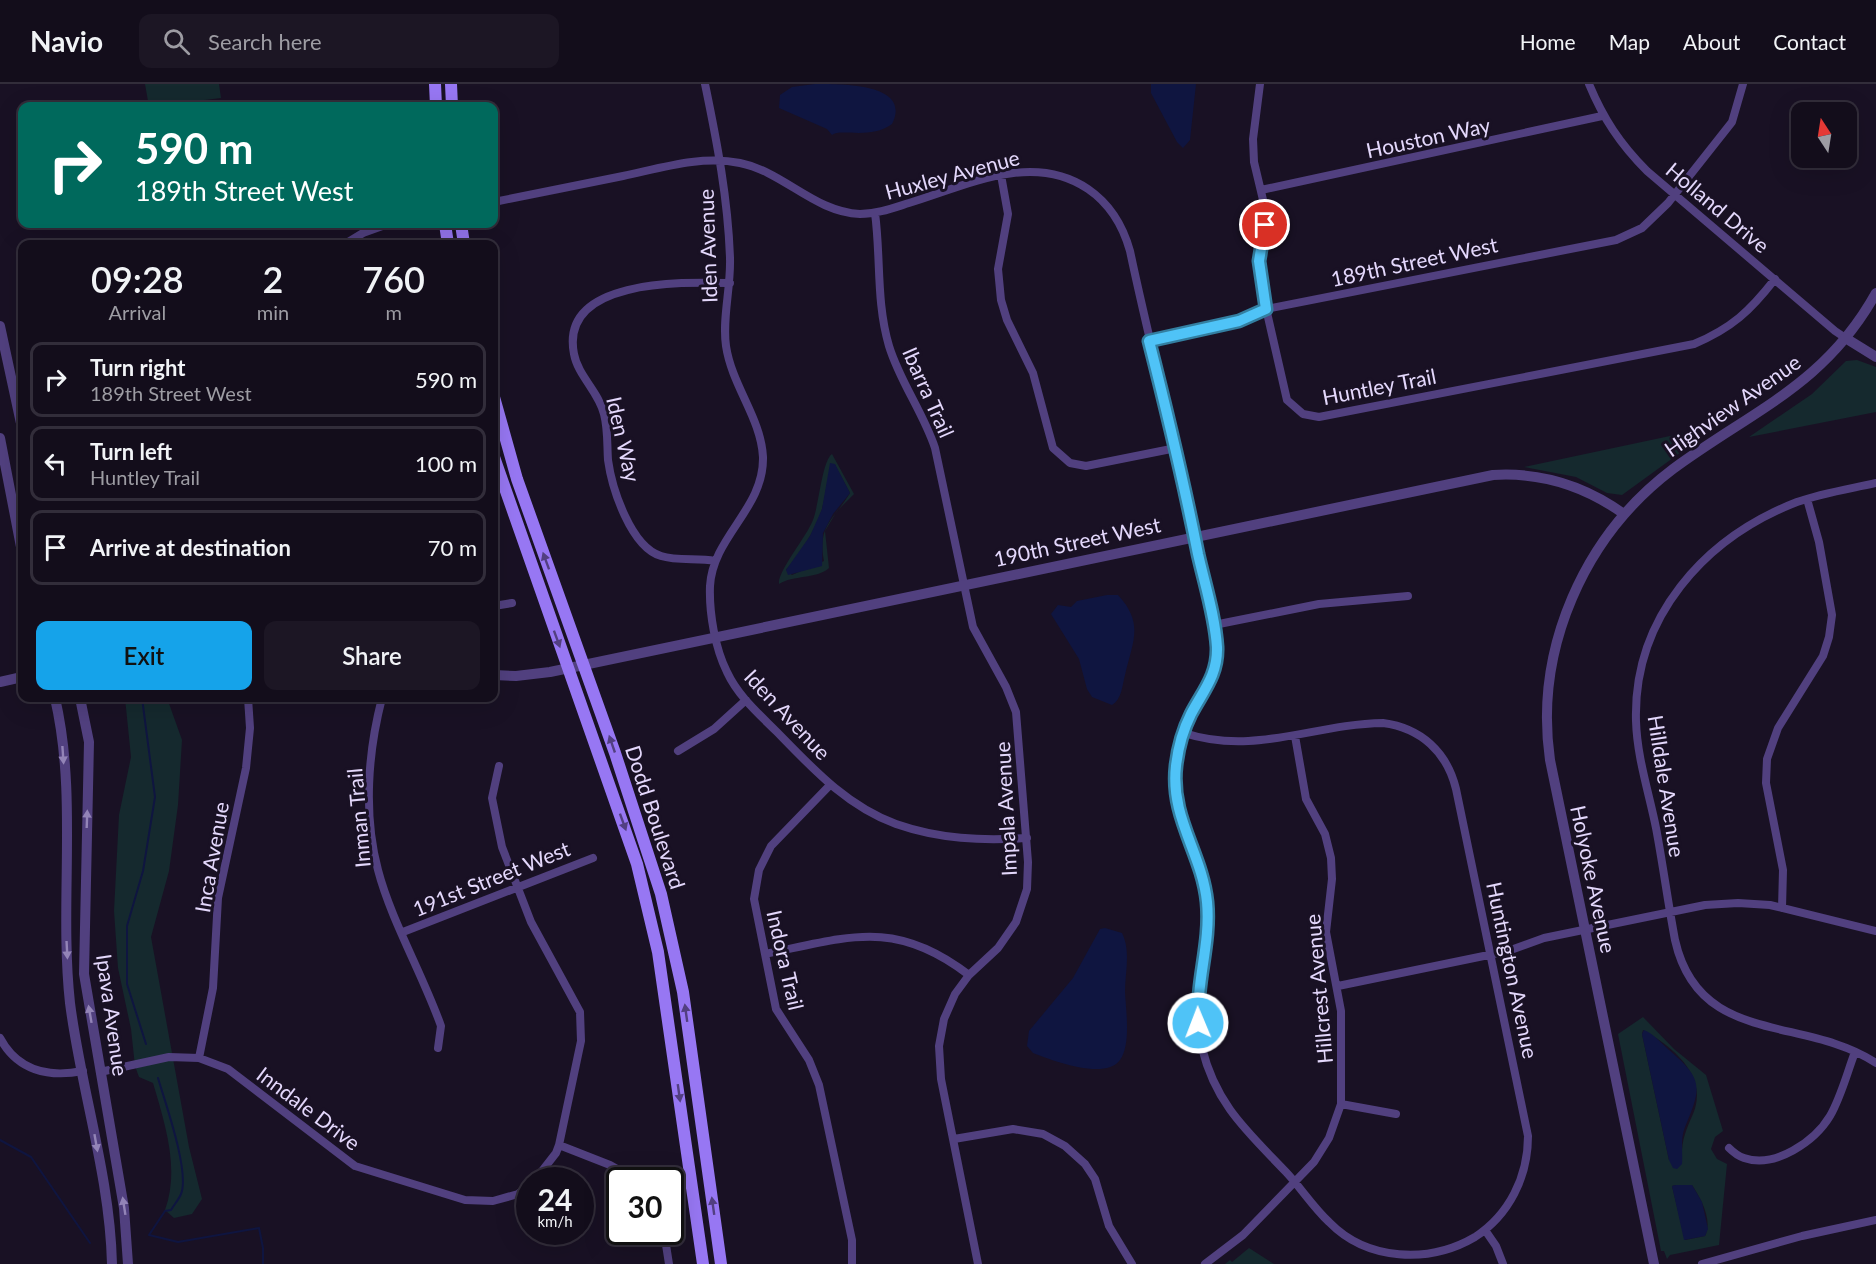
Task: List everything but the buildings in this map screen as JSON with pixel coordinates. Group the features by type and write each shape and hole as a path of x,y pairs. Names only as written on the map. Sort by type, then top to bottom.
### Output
{"main road":[{"path":"435,84 436,102"},
{"path":"451,84 452,102"},
{"name":"Dodd Boulevard","path":"498,411 517,479 639,822 674,944 683,992 721,1264"},
{"name":"Dodd Boulevard","path":"498,468 633,854 658,952 703,1264"}],"street":[{"name":"Iden Avenue","path":"705,84 721,160 730,284 726,326 727,351 736,382 757,429 762,467 751,506 725,541 715,561 710,597 716,636 727,672 746,700 830,786 880,817 914,829 971,840 1027,838"},
{"name":"Huntley Trail","path":"1260,84 1252,139 1265,225 1259,261 1260,282 1287,400 1303,414 1319,417 1694,344 1724,331 1747,313 1775,279"},
{"name":"Holland Drive","path":"1589,84 1602,116 1624,148 1674,195 1847,339"},
{"name":"189th Street West","path":"1149,341 1239,321 1266,309 1616,240 1642,228 1674,195 1732,122 1743,84"},
{"name":"Houston Way","path":"1261,190 1602,116"},
{"name":"Huxley Avenue","path":"498,201 687,163 721,160 764,171 803,195 835,209 851,213 875,213 1001,175 1030,171 1058,174 1083,185 1105,203 1116,217 1128,242 1149,341 1176,448 1214,625 1217,650 1215,672 1184,733 1176,766 1176,801 1181,823 1202,876 1208,910 1207,933 1197,997 1203,1050 1216,1087 1236,1121 1295,1181"},
{"path":"1001,175 1008,214 998,269 1001,300 1007,320 1033,373 1053,448 1065,460 1086,466 1176,448"},
{"name":"Ibarra Trail","path":"875,213 879,299 886,335 900,376 926,424 934,448 963,584"},
{"path":"352,240 377,228"},
{"name":"Iden Way","path":"715,561 663,557 646,549 634,534 611,476 602,407 578,365 573,342 576,329 586,311 609,295 670,282 730,284"},
{"name":"Highview Avenue","path":"1624,514 1673,469 1803,382 1847,339 1876,293"},
{"path":"0,326 18,409"},
{"path":"1847,339 1876,357"},
{"path":"0,438 18,531"},
{"name":"190th Street West","path":"498,675 527,675 568,668 1493,474 1522,474 1557,480 1608,503 1624,514"},
{"name":"Hilldale Avenue","path":"1876,483 1807,499 1752,524 1706,557 1675,591 1647,646 1637,690 1636,723 1669,912 1685,972 1698,991 1714,1005 1735,1016 1855,1052 1876,1063"},
{"path":"1782,908 1783,870 1766,783 1767,759 1778,728 1823,656 1831,622 1830,600 1807,499"},
{"name":"Holyoke Avenue","path":"1624,514 1593,556 1573,595 1557,643 1548,703 1547,737 1654,1264"},
{"name":"Impala Avenue","path":"963,584 975,633 1006,687 1016,712 1029,876 1018,916 998,948 969,975 946,1012 939,1046 940,1072 978,1264"},
{"path":"1214,625 1318,604 1408,596"},
{"path":"498,605 512,603"},
{"path":"0,682 18,678"},
{"path":"678,751 714,729 746,700"},
{"name":"Ipava Avenue","path":"55,702 64,772 69,982 111,1236 112,1264"},
{"name":"Ipava Avenue","path":"81,702 89,742 84,972 124,1208 128,1264"},
{"name":"Inca Avenue","path":"199,1058 213,988 218,898 246,768 250,728 248,702"},
{"name":"Inman Trail","path":"381,702 370,759 372,833 378,869 441,1026 438,1048"},
{"name":"Huntington Avenue","path":"1184,733 1227,743 1295,736 1372,723 1393,724 1418,734 1441,754 1451,771 1456,789 1526,1118 1528,1143 1525,1167 1516,1192 1503,1212 1485,1230 1462,1245 1437,1253 1409,1256 1383,1253 1360,1245 1337,1230 1295,1181"},
{"name":"Hillcrest Avenue","path":"1205,1264 1243,1235 1324,1147 1341,1104 1342,1022 1338,986 1326,932 1332,879 1330,852 1325,834 1306,799 1295,736"},
{"path":"499,766 492,790 493,808 502,847 516,887 541,942 569,988 580,1012 581,1041 559,1145 545,1167"},
{"name":"Indora Trail","path":"830,786 778,838 759,870 754,899 776,1009 808,1060 819,1085 852,1240 852,1264"},
{"name":"191st Street West","path":"403,932 593,858"},
{"path":"1338,986 1491,954 1544,938 1669,912 1726,903 1782,908 1876,931"},
{"path":"765,954 855,936 883,936 901,939 932,950 969,975"},
{"path":"0,1038 14,1057 36,1070 59,1074 83,1071"},
{"path":"1729,1148 1741,1158 1760,1160 1785,1154 1808,1140 1831,1114 1855,1052"},
{"name":"Inndale Drive","path":"100,1072 169,1057 199,1058 228,1069 356,1166 465,1200 493,1201 516,1195"},
{"path":"1341,1104 1396,1114"},
{"path":"954,1139 1013,1129 1043,1134 1065,1146 1090,1172 1098,1188 1112,1234 1132,1264"},
{"path":"559,1145 613,1167"},
{"path":"1702,1264 1809,1234 1876,1220"},
{"path":"1485,1230 1496,1246 1503,1264"},
{"path":"666,1245 669,1264"}],"green space":[{"path":"145,84 219,84 221,98 188,102 148,101"},
{"path":"1857,360 1876,367 1876,412 1749,437 1812,394 1846,361"},
{"path":"1717,426 1622,495 1607,493 1576,477 1524,467"},
{"path":"832,454 854,494 839,509 850,493 835,465 829,476 816,525 786,570 792,575 824,561 822,549 825,531 829,568 818,574 791,579 779,584 787,563 813,520 823,474"},
{"path":"125,702 168,702 182,740 178,805 169,871 151,937 189,1147 202,1199 192,1214 174,1218 165,1210 171,1179 166,1130 153,1083 139,1077 135,1066 131,1029 118,968 114,911 119,815 131,757"},
{"path":"1643,1017 1674,1049 1706,1075 1723,1131 1715,1137 1711,1149 1717,1159 1727,1164 1719,1245 1670,1255 1667,1259 1664,1251 1661,1251 1618,1034","holes":["1643,1030 1676,1054 1692,1075 1696,1087 1697,1100 1684,1136 1682,1159 1669,1160","1692,1185 1699,1197 1708,1223 1705,1236 1685,1240 1672,1186"]},
{"path":"1249,1248 1274,1264 1225,1264 1230,1260 1232,1262"}],"shaded area":[{"path":"815,84 858,86 884,94 893,101 896,111 892,124 884,129 866,133 832,135 827,129 779,108 780,95 792,87"},
{"path":"1151,84 1196,84 1190,140 1183,148 1177,142 1151,93"},
{"path":"830,463 835,464 850,493 833,514 823,533 822,566 788,575 786,570 810,536 822,509"},
{"path":"1118,595 1126,605 1134,625 1133,643 1121,692 1112,705 1092,697 1087,689 1079,659 1051,614 1058,605 1071,607 1077,601"},
{"path":"1105,928 1122,933 1126,947 1127,1037 1120,1060 1113,1066 1091,1069 1064,1064 1033,1053 1027,1046 1029,1031 1073,978 1100,929"},
{"path":"1644,1030 1680,1060 1696,1084 1694,1102 1683,1136 1682,1164 1677,1169 1673,1168 1669,1160 1642,1034"},
{"path":"1692,1185 1702,1202 1708,1229 1705,1236 1684,1240 1672,1186"}],"waterway":[{"path":"143,702 155,797 143,871 127,926 127,984 146,1044"},
{"path":"158,1078 180,1154 183,1184 178,1200 171,1210 165,1211 149,1235 178,1242 259,1228 263,1264"},
{"path":"0,1140 31,1157 90,1243"}],"route":[{"path":"1198,1023 1197,997 1206,945 1207,899 1199,865 1178,812 1175,778 1180,744 1194,709 1215,672 1217,650 1189,505 1149,341 1210,329 1239,321 1266,309 1260,282 1259,261 1265,225"}]}
